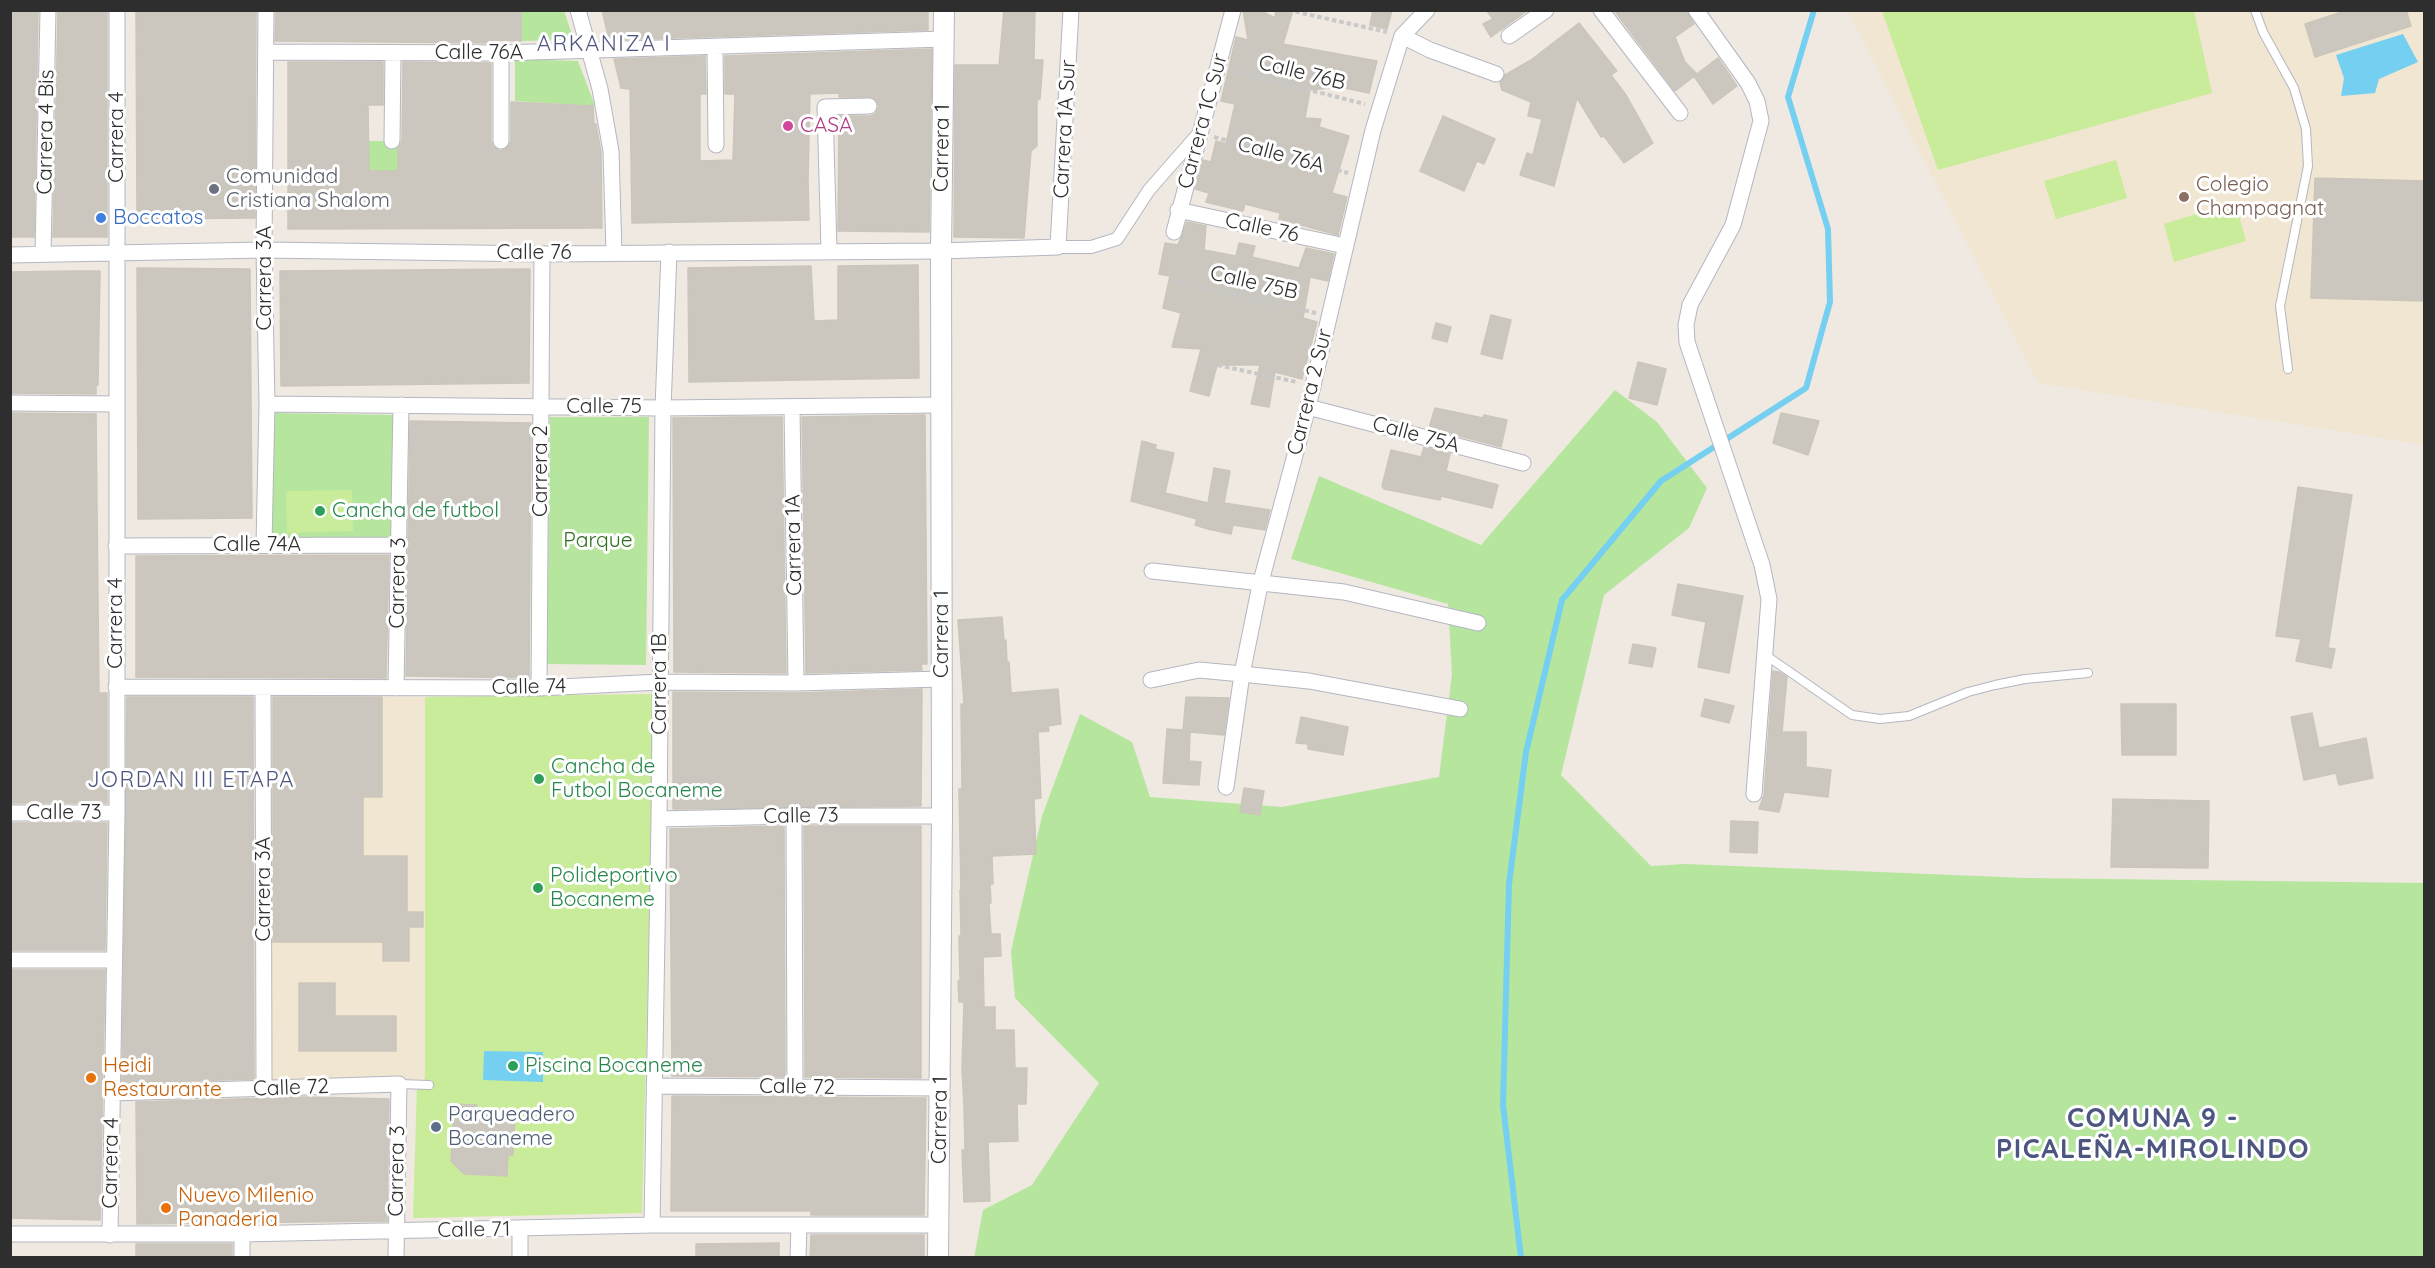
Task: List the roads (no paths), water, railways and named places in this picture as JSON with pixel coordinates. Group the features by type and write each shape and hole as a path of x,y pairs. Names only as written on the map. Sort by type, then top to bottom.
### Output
{"street":[{"name":"Carrera 4 Bis","path":"44,255 48,10"},
{"name":"Carrera 4","path":"110,1235 117,813 117,10"},
{"name":"Carrera 3A","path":"264,545 267,404 264,250 266,10"},
{"path":"578,10 600,89 611,151 614,253"},
{"name":"Carrera 1","path":"938,1257 942,816 941,251 944,10"},
{"name":"Carrera 1A Sur","path":"1058,247 1071,10"},
{"name":"Carrera 1C Sur","path":"1174,232 1233,10"},
{"name":"Carrera 2 Sur","path":"1226,787 1242,674 1260,585 1308,407 1380,107 1402,36 1427,10"},
{"path":"1509,36 1546,10"},
{"path":"1601,10 1680,113"},
{"path":"1696,10 1748,83 1757,101 1761,121 1733,225 1690,305 1686,325 1687,342 1762,565 1769,599 1763,653 1754,794"},
{"path":"1402,36 1430,50 1496,74"},
{"name":"Calle 76A","path":"266,52 501,53 944,39"},
{"path":"715,47 716,145"},
{"path":"392,141 393,53"},
{"path":"501,53 501,141"},
{"path":"829,250 825,107 869,106"},
{"path":"1058,247 1091,247 1117,239 1149,190 1199,133"},
{"name":"Calle 76","path":"1178,210 1345,246"},
{"name":"Calle 76","path":"10,255 264,250 542,254 829,250 941,251 1058,247"},
{"name":"Carrera 1B","path":"652,1225 663,408 669,252"},
{"name":"Carrera 2","path":"539,688 542,254"},
{"path":"10,403 116,404"},
{"name":"Calle 75","path":"267,404 663,408 941,405"},
{"name":"Carrera 3","path":"396,688 401,405"},
{"name":"Calle 75A","path":"1308,407 1523,463"},
{"name":"Carrera 1A","path":"792,408 796,683"},
{"name":"Calle 74A","path":"116,546 399,545"},
{"path":"1152,571 1260,585 1344,592 1478,623"},
{"path":"1151,680 1199,670 1242,674 1309,681 1460,709"},
{"name":"Calle 74","path":"116,687 539,688 660,682 796,683 942,679"},
{"name":"Carrera 3A","path":"263,688 264,1089"},
{"name":"Calle 73","path":"10,813 117,813"},
{"path":"794,816 795,1087"},
{"name":"Calle 73","path":"659,819 942,816"},
{"path":"10,960 113,960"},
{"name":"Carrera 3","path":"396,1257 399,1084"},
{"name":"Calle 72","path":"112,1094 399,1084"},
{"name":"Calle 72","path":"654,1086 940,1088"},
{"name":"Calle 71","path":"10,1234 396,1232 652,1225 938,1225"},
{"path":"798,1257 799,1226"},
{"path":"520,1229 520,1257"},
{"path":"242,1234 242,1257"}],"lane":[{"path":"2255,10 2263,32 2295,88 2306,129 2308,166 2280,306 2288,369"},
{"path":"1763,653 1852,715 1880,719 1909,716 1968,692 1995,685 2025,679 2088,673"},
{"path":"399,1084 429,1085"}],"water":[{"path":"2403,34 2418,62 2379,79 2375,93 2341,96 2344,78 2336,55"},
{"name":"Piscina Bocaneme","path":"484,1051 543,1052 543,1082 483,1080"}],"waterway":[{"path":"1521,1258 1503,1105 1509,884 1526,752 1562,600 1661,481 1806,388 1830,302 1828,229 1788,97 1814,10"}],"place":[{"name":"CASA","path":"788,126"},
{"name":"Comunidad Cristiana Shalom","path":"214,189"},
{"name":"Colegio Champagnat","path":"2184,197"},
{"name":"Boccatos","path":"101,218"},
{"name":"Cancha de futbol","path":"320,511"},
{"name":"Cancha de Futbol Bocaneme","path":"539,779"},
{"name":"Polideportivo Bocaneme","path":"538,888"},
{"name":"Piscina Bocaneme","path":"513,1066"},
{"name":"Heidi Restaurante","path":"91,1078"},
{"name":"Parqueadero Bocaneme","path":"436,1127"},
{"name":"Nuevo Milenio Panaderia","path":"166,1208"}],"district":[{"name":"ARKANIZA I","path":"604,44"},
{"name":"JORDAN III ETAPA","path":"191,780"},
{"name":"COMUNA 9 - PICALEÑA-MIROLINDO","path":"2153,1134"}],"park label":[{"name":"Parque","path":"598,541"}]}
